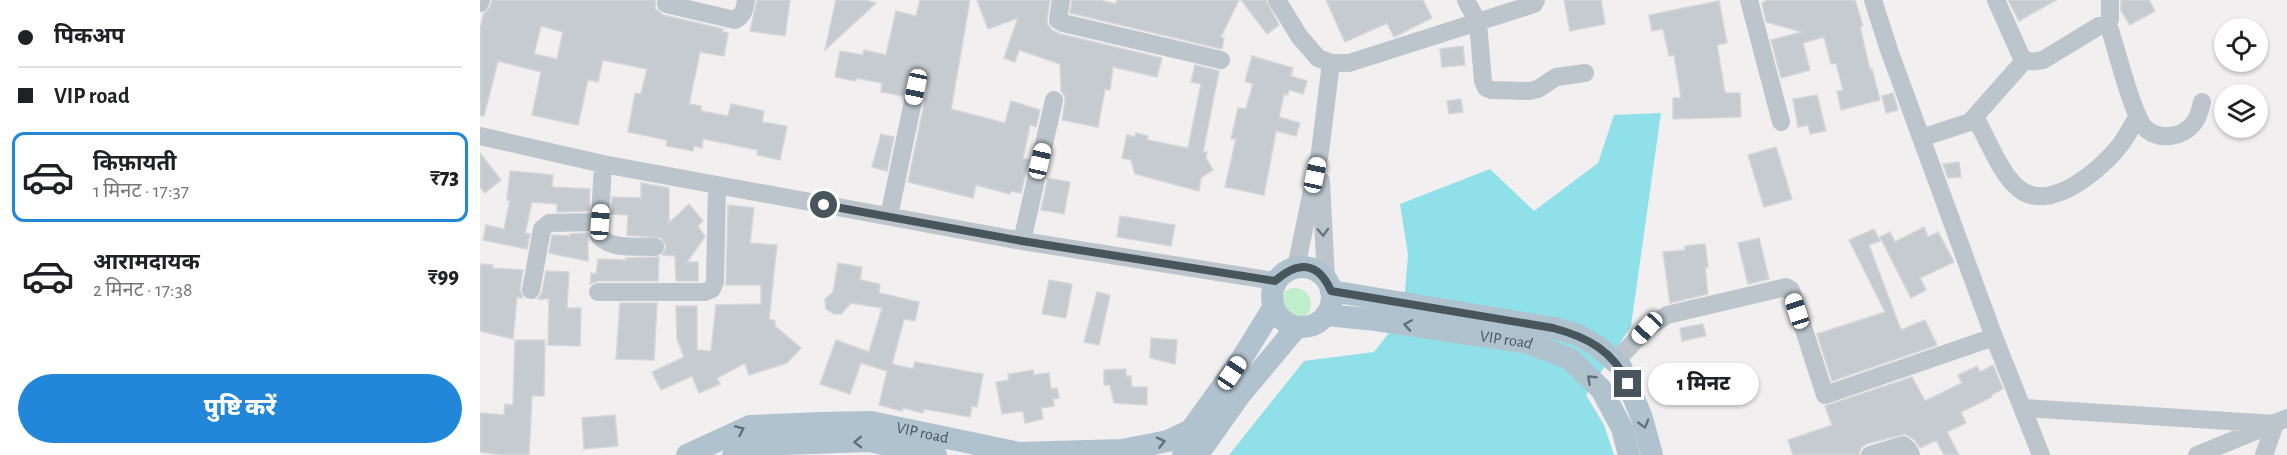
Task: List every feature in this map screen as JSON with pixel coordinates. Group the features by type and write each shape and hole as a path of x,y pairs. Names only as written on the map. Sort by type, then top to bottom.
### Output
{"main road":[{"path":"1275,281 1288,270 1296,268"},
{"name":"VIP road","path":"1296,268 1317,270 1329,285 1378,309 1528,343 1570,359 1602,389 1622,428 1629,455"},
{"name":"VIP road","path":"687,455 750,426 831,423 871,422 1019,453 1122,450 1168,441 1191,430 1239,363 1273,308 1271,294 1275,281"},
{"path":"1326,315 1331,303 1329,285"},
{"path":"1273,308 1283,321 1297,327"},
{"name":"VIP road","path":"1183,455 1204,446 1240,395 1297,327 1318,322 1326,315 1378,309 1553,328 1576,334 1597,346 1621,367 1642,418 1652,455"},
{"name":"VIP road","path":"733,455 755,445 869,441 936,455"}],"street":[{"path":"666,4 735,20 740,18 746,0"},
{"path":"1061,0 1058,20 1063,23 1221,60"},
{"path":"1277,0 1299,36 1318,58 1331,63 1349,63 1534,4 1536,0"},
{"path":"1466,0 1478,22 1483,81 1486,88 1530,91 1538,89 1556,77 1585,73"},
{"path":"1749,0 1781,122"},
{"path":"1873,0 1921,138 2041,455"},
{"path":"1996,0 2021,56 2025,60 2034,62 2043,60 2099,26 2105,26 2110,30 2138,116 2149,132 2164,137 2177,135 2190,129 2199,117 2202,102"},
{"path":"2105,26 2110,19 2110,0"},
{"path":"1921,138 1960,127 1975,117 2025,60"},
{"path":"1296,268 1320,152 1331,63"},
{"path":"889,216 916,87"},
{"path":"1022,241 1054,100"},
{"path":"1975,117 2008,179 2028,195 2052,196 2073,186 2105,162 2122,143 2138,116"},
{"path":"480,136 603,164 1022,241 1275,281"},
{"path":"1320,152 1329,285"},
{"path":"603,164 600,236 604,242 612,244 655,247"},
{"path":"598,292 705,292 712,289 715,282 717,185"},
{"path":"531,290 542,229 545,225 600,222"},
{"path":"1614,360 1647,328 1667,315 1786,287 1791,290 1825,395 1995,337"},
{"path":"2024,408 2281,421"},
{"path":"2197,455 2281,421"},
{"path":"2264,455 2281,421"},
{"path":"1870,455 1903,445 1911,455"}],"green space":[{"path":"1295,288 1306,293 1311,304 1306,315 1295,320 1284,315 1279,304 1284,293"}],"water":[{"path":"1661,113 1631,326 1586,395 1604,425 1614,455 1229,455 1304,361 1374,352 1403,315 1408,255 1400,204 1490,169 1534,211 1598,163 1614,115"}],"building":[{"path":"492,0 656,0 655,8 663,15 723,29 722,32 728,33 724,56 700,52 689,104 701,106 701,111 728,116 731,104 764,111 762,122 787,126 780,160 757,155 758,150 703,139 702,148 694,146 693,151 666,146 667,140 628,132 635,93 641,94 647,69 603,60 598,82 588,80 578,125 532,115 541,72 498,61 484,116 480,115 480,28 484,13 490,7","holes":["541,26 563,32 557,59 534,54"]},
{"path":"757,0 790,0 785,36 750,31"},
{"path":"836,0 865,0 876,3 825,50"},
{"path":"920,0 970,0 951,109 1005,123 1011,101 1040,110 1036,127 1030,125 1023,158 1029,160 1021,193 1011,191 1010,194 976,185 973,198 908,182 927,89 924,79 918,76 908,79 903,96 881,92 882,83 835,77 840,51 863,55 864,50 886,55 896,11 916,16"},
{"path":"977,0 1050,0 1047,19 1052,30 1060,34 1162,58 1157,77 1113,67 1110,90 1105,89 1098,127 1062,120 1065,96 1061,91 1060,64 1019,50 1015,62 1004,58 1018,18 988,29"},
{"path":"1072,0 1099,0 1116,4 1117,0 1239,0 1221,37 1224,38 1222,49 1070,13"},
{"path":"1241,0 1266,0 1279,25 1267,34"},
{"path":"1326,0 1423,0 1432,18 1394,37 1387,23 1345,42"},
{"path":"1564,0 1601,0 1605,24 1570,31"},
{"path":"1767,0 1855,0 1863,26 1860,27 1870,70 1872,69 1880,100 1841,110 1837,91 1843,90 1836,63 1831,64 1824,37 1803,43 1810,70 1781,78 1771,40 1802,32 1766,22 1762,3"},
{"path":"2008,0 2056,0 2019,21"},
{"path":"2121,0 2149,0 2155,11 2130,25 2121,11"},
{"path":"1719,1 1727,43 1717,45 1725,93 1740,93 1741,117 1673,119 1673,98 1681,98 1674,55 1669,56 1663,29 1652,31 1649,15"},
{"path":"1463,46 1465,65 1442,67 1440,49"},
{"path":"1252,56 1293,68 1291,76 1307,81 1303,94 1289,90 1288,95 1284,94 1279,117 1300,123 1296,136 1276,131 1264,195 1225,187 1236,139 1231,139 1238,108 1246,109 1253,84 1245,81"},
{"path":"1195,65 1219,71 1203,152 1207,152 1206,158 1213,170 1201,178 1199,191 1135,174 1131,160 1122,158 1127,135 1135,137 1136,133 1148,136 1147,140 1188,148 1201,84 1191,82"},
{"path":"1893,93 1898,110 1886,113 1882,96"},
{"path":"1817,95 1826,131 1810,134 1808,125 1798,127 1793,99"},
{"path":"1461,99 1463,112 1449,114 1447,101"},
{"path":"881,134 894,137 887,171 872,167"},
{"path":"1776,147 1792,199 1764,207 1748,155"},
{"path":"480,153 501,180 485,193 480,187"},
{"path":"1959,162 1961,177 1948,178 1943,164"},
{"path":"510,171 553,175 552,187 590,189 589,211 557,212 557,204 532,202 525,233 530,234 527,249 483,240 486,225 504,229 510,200 507,200"},
{"path":"1048,178 1070,182 1064,214 1041,210"},
{"path":"641,183 669,188 669,223 689,204 703,221 698,226 705,237 687,262 698,262 698,281 676,281 675,256 662,255 666,247 661,238 627,235 628,215 611,214 612,197 641,198"},
{"path":"728,205 754,208 750,243 777,245 769,319 775,321 775,326 801,348 787,363 749,375 745,363 717,378 720,384 699,393 692,376 661,390 652,372 684,357 677,339 676,306 697,306 697,350 711,351 716,305 761,304 761,285 726,285"},
{"path":"1120,216 1175,225 1171,246 1117,237"},
{"path":"1924,227 1928,237 1938,232 1954,262 1920,278 1926,290 1911,298 1880,237 1890,232 1895,242"},
{"path":"1874,229 1880,241 1869,245 1901,330 1925,320 1937,345 1832,381 1817,334 1885,312 1849,240"},
{"path":"588,233 588,261 549,253 552,235 570,236 570,234"},
{"path":"1759,238 1769,279 1748,284 1738,243"},
{"path":"1705,244 1708,294 1670,303 1663,252 1685,250 1685,246"},
{"path":"659,257 658,281 598,281 590,284 591,273 596,274 598,259 626,260 626,258"},
{"path":"838,263 862,267 860,280 880,284 879,293 919,302 915,321 904,319 892,364 913,369 915,362 983,374 977,407 972,406 970,417 924,409 923,413 903,408 902,411 879,405 887,371 861,363 850,394 820,384 836,340 869,352 882,308 851,303 841,314 834,314 826,309 825,299 833,292"},
{"path":"480,264 493,265 492,268 523,270 520,289 523,298 517,297 513,339 480,331"},
{"path":"546,271 569,272 567,308 581,308 580,346 548,345 549,299 538,299 542,292"},
{"path":"1049,280 1072,284 1066,318 1042,314"},
{"path":"1097,292 1110,295 1099,345 1084,342"},
{"path":"620,303 657,303 654,360 616,359"},
{"path":"1703,324 1706,336 1682,341 1680,328"},
{"path":"1151,338 1177,340 1175,364 1150,358"},
{"path":"515,340 545,340 544,396 532,396 529,455 480,452 480,413 504,415 505,404 513,405"},
{"path":"1993,365 2003,389 1961,412 1966,423 1947,432 1959,455 1944,455 1936,440 1920,448 1915,440 1905,434 1866,444 1861,448 1859,455 1793,455 1788,440 1832,425 1825,406 1912,377 1925,401 1962,383 1958,375 1977,366 1980,372"},
{"path":"1126,369 1126,376 1131,376 1132,387 1147,387 1147,405 1114,403 1110,385 1104,385 1104,370"},
{"path":"1033,370 1034,375 1049,373 1051,389 1057,388 1059,398 1053,399 1054,406 1041,408 1043,419 1025,423 1023,411 1002,414 996,382 1009,380 1008,374"},
{"path":"615,415 618,446 584,449 582,418"}],"route":[{"path":"824,205 1193,270 1275,281 1288,270 1304,267 1317,270 1326,279 1331,291 1553,328 1576,334 1612,358 1621,367 1628,384"}]}
